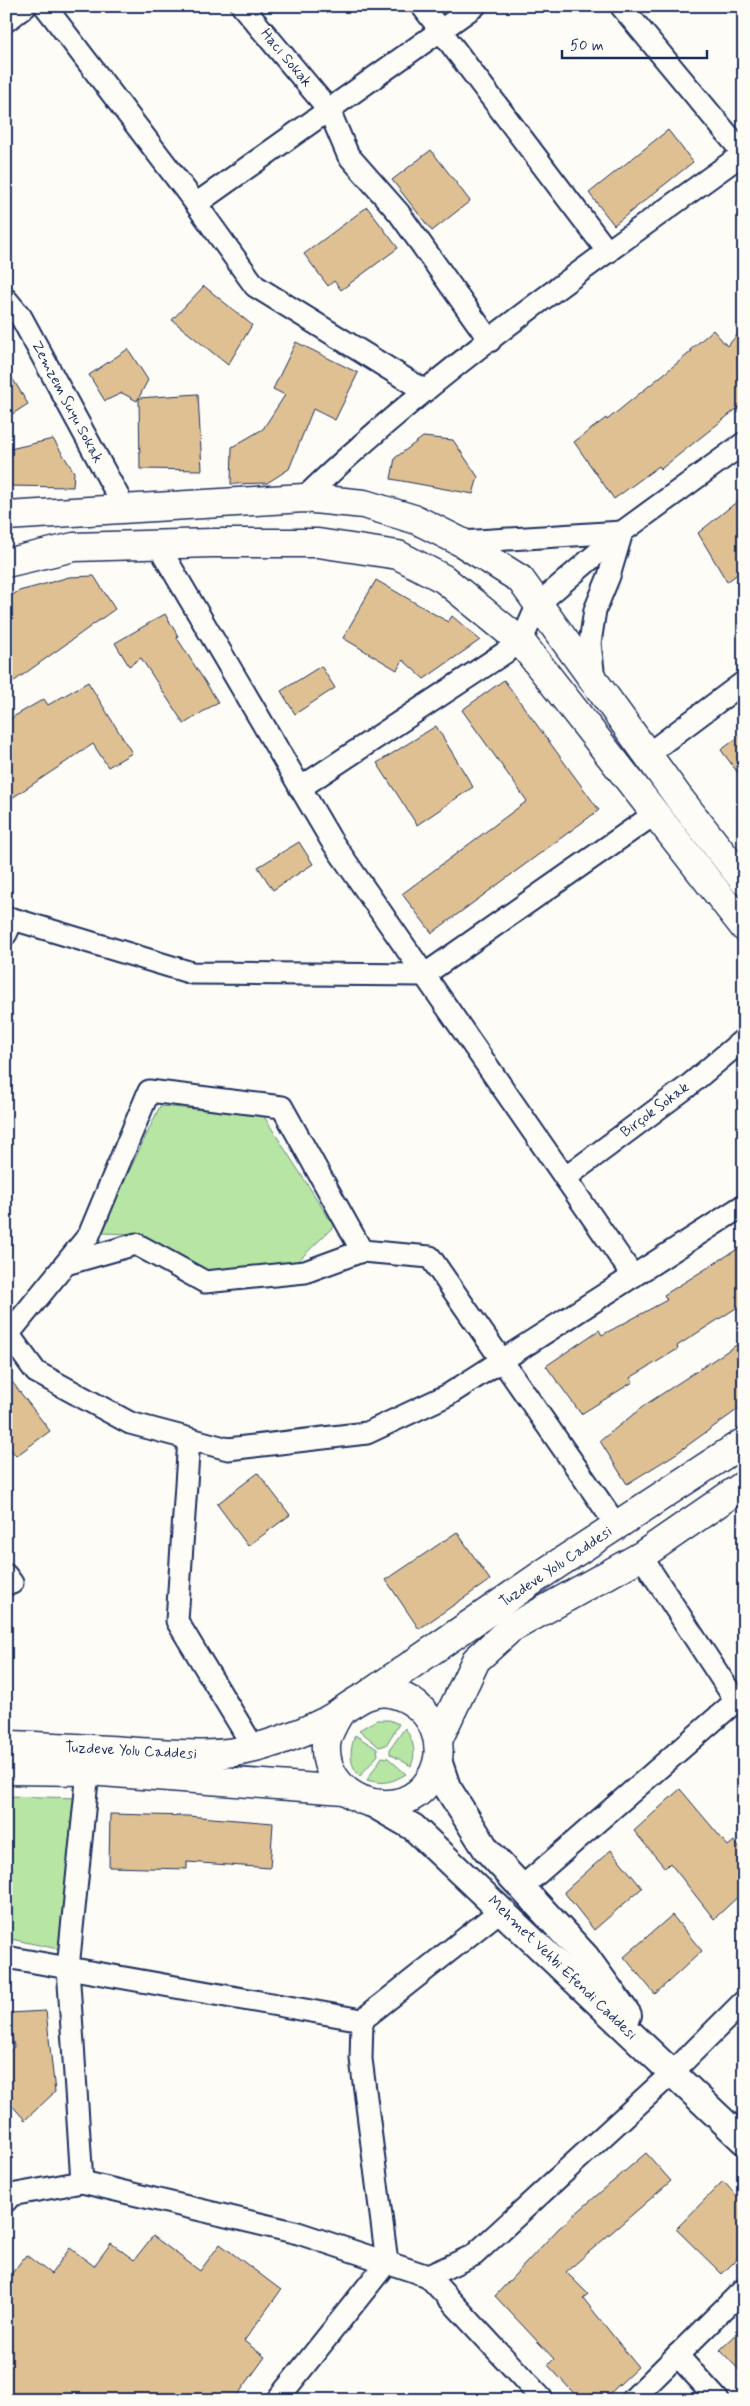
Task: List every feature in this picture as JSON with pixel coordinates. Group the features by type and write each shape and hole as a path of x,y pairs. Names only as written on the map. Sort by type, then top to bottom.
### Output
{"main road":[{"path":"6,516 304,498 364,504 417,520 461,542 520,579 679,798 744,881"},
{"path":"6,563 74,547 158,545 318,543 398,555 444,579 521,642 744,927"},
{"name":"Tuzdeve Yolu Caddesi","path":"369,1694 547,1571 744,1442"},
{"name":"Tuzdeve Yolu Caddesi","path":"438,1750 476,1660 510,1629 641,1556 744,1485"},
{"path":"388,1693 406,1698 421,1708 432,1722 438,1750 433,1774 425,1786 401,1802 387,1805 373,1804 358,1799 344,1790 334,1777 328,1761 326,1745 330,1728 338,1714 352,1702 369,1694 388,1693"},
{"name":"Tuzdeve Yolu Caddesi","path":"6,1745 197,1755 254,1748 300,1733 338,1714"},
{"name":"Tuzdeve Yolu Caddesi","path":"6,1770 88,1771 344,1790"}],"street":[{"path":"6,21 26,6"},
{"path":"45,6 196,204 255,286 425,390"},
{"name":"Hacı Sokak","path":"242,6 330,110 348,154 399,213 490,341"},
{"path":"422,6 608,252"},
{"path":"196,204 475,6"},
{"path":"304,498 359,444 425,390 608,252 744,153 621,6"},
{"name":"Zemzem Suyu Sokak","path":"6,299 21,317 124,508"},
{"path":"300,788 521,642 538,604 622,532 744,442"},
{"path":"461,542 622,532"},
{"path":"594,680 590,643 595,610 609,576 622,532"},
{"path":"158,545 331,840 633,1276"},
{"path":"648,754 744,682"},
{"path":"6,934 13,919 192,973 424,974 656,813"},
{"name":"Birçok Sokak","path":"565,1178 687,1087 744,1039"},
{"path":"362,1251 282,1107 149,1091 89,1235 7,1334 36,1372 130,1423 228,1449 367,1433 448,1396 744,1205"},
{"path":"66,1264 136,1244 205,1282 305,1272 362,1251 430,1257 503,1359 617,1526"},
{"path":"189,1438 177,1621 254,1748"},
{"path":"521,1888 740,1702 641,1556"},
{"path":"438,1750 447,1787 486,1849 586,1957 667,2066"},
{"path":"82,2182 68,1968 88,1771"},
{"name":"Mehmet Vehbi Efendi Caddesi","path":"373,1804 413,1827 744,2141"},
{"path":"6,1957 362,2020 501,1910"},
{"path":"428,2276 474,2255 667,2066 744,2001"},
{"path":"277,2400 387,2262 361,2059 362,2020"},
{"path":"6,2201 11,2195 82,2182 298,2232 428,2276 543,2400"},
{"path":"632,2400 744,2289"},
{"path":"677,2355 718,2400"}],"green space":[{"path":"160,1106 263,1115 334,1226 293,1266 202,1271 138,1234 100,1233"},
{"path":"377,1720 389,1720 399,1724 386,1745 379,1747 359,1730"},
{"path":"405,1728 413,1746 414,1756 411,1766 390,1754 390,1749"},
{"path":"355,1735 377,1749 378,1755 360,1776 353,1767 351,1757"},
{"path":"382,1757 388,1758 406,1774 388,1782 367,1780"},
{"path":"6,1796 80,1798 58,1949 6,1938"}],"building":[{"path":"668,130 693,162 614,225 589,193"},
{"path":"431,150 470,201 432,231 392,180"},
{"path":"367,207 398,248 341,290 334,281 328,286 304,254"},
{"path":"204,286 252,325 228,365 172,320"},
{"path":"744,328 744,403 661,469 659,466 614,499 574,442 606,418 607,420 692,351 690,350 713,330 727,346"},
{"path":"296,342 358,373 335,420 313,409 289,469 267,483 231,484 232,447 263,429 285,395 273,389"},
{"path":"128,349 148,380 137,401 122,393 105,401 89,375"},
{"path":"6,368 28,404 6,418"},
{"path":"198,394 202,470 140,469 139,398"},
{"path":"423,437 453,440 478,477 473,494 391,479 395,458"},
{"path":"53,439 74,472 73,487 6,486 6,450"},
{"path":"744,496 744,569 727,582 698,533"},
{"path":"94,576 115,609 6,687 6,599 19,591 69,577"},
{"path":"376,580 448,622 452,616 480,640 424,679 403,660 397,670 343,638"},
{"path":"165,614 178,636 177,638 218,702 184,724 141,658 129,666 115,643"},
{"path":"321,666 335,688 295,714 281,691"},
{"path":"504,680 599,810 432,933 402,894 527,801 462,710"},
{"path":"88,682 132,753 108,767 93,744 6,802 6,721 44,699 48,705"},
{"path":"436,726 473,787 417,825 377,763"},
{"path":"744,733 744,781 721,750"},
{"path":"299,842 313,864 273,890 258,867"},
{"path":"744,1245 744,1303 677,1346 678,1349 630,1378 633,1382 581,1414 546,1366 599,1330 602,1335 667,1300 664,1295"},
{"path":"744,1340 744,1405 677,1453 627,1484 600,1441 645,1405"},
{"path":"6,1374 50,1431 16,1456 6,1443"},
{"path":"258,1473 290,1515 248,1546 217,1504"},
{"path":"457,1532 490,1580 419,1629 386,1580"},
{"path":"680,1789 728,1846 734,1841 744,1854 744,1891 714,1919 670,1863 665,1868 634,1831"},
{"path":"110,1814 188,1816 273,1823 270,1868 187,1862 187,1869 109,1867"},
{"path":"611,1850 642,1888 594,1930 564,1892"},
{"path":"672,1915 702,1951 655,1994 624,1957"},
{"path":"46,2011 55,2092 25,2120 6,2099 6,2055 14,2047 8,2013"},
{"path":"646,2153 671,2181 566,2272 588,2294 583,2298 638,2367 603,2400 580,2400 548,2365 554,2359 495,2296 559,2228"},
{"path":"723,2181 744,2204 744,2252 722,2274 676,2229"},
{"path":"153,2236 200,2271 220,2244 281,2290 244,2341 265,2357 234,2400 6,2400 6,2281 26,2255 51,2274 70,2248 94,2266 111,2243 134,2260"},
{"path":"744,2327 744,2375 720,2350"}]}
